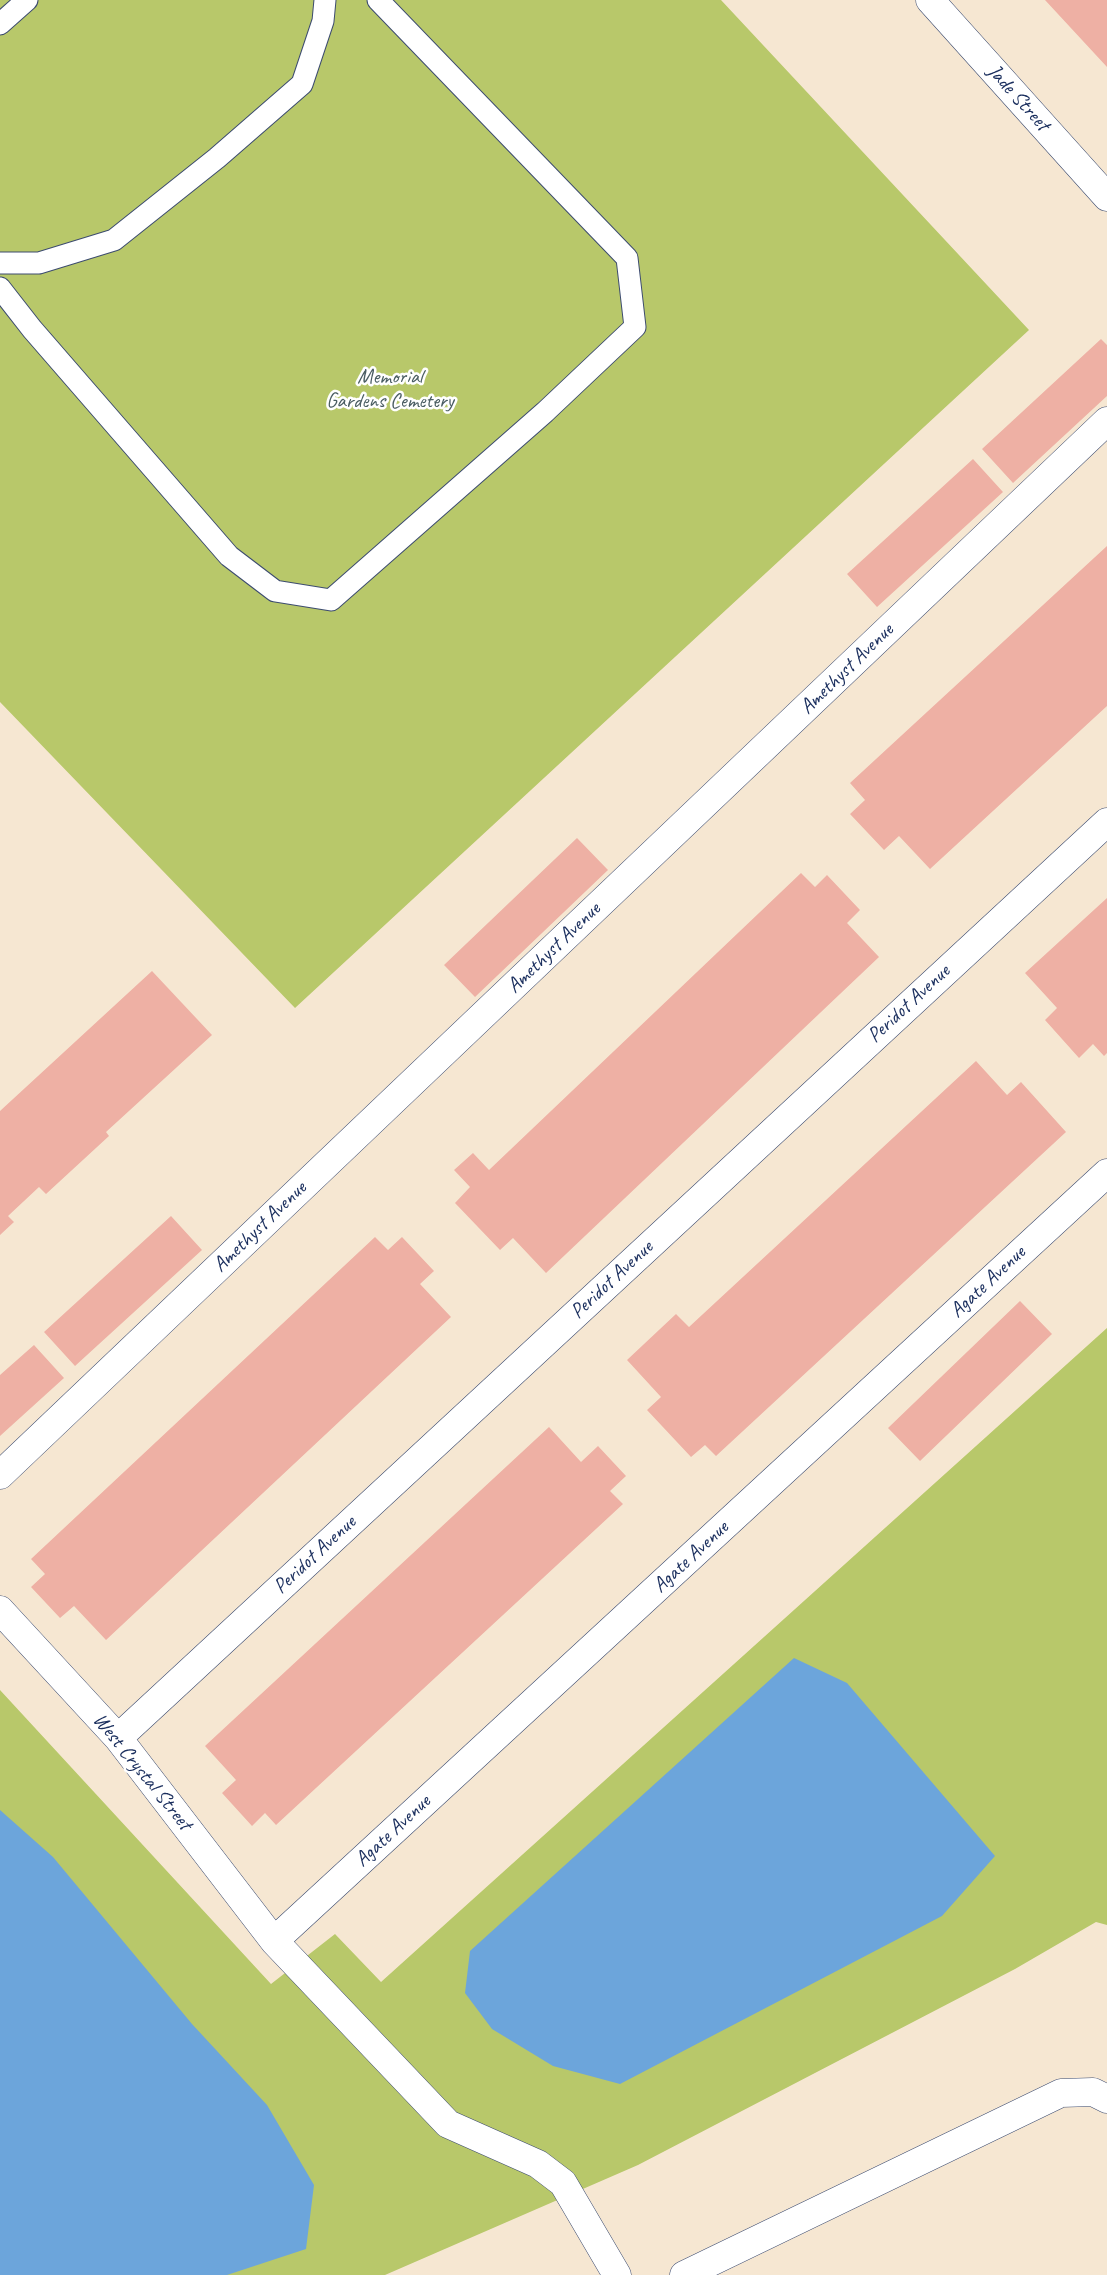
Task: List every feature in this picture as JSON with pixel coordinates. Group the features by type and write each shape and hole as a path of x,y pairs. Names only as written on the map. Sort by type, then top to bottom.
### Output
{"street":[{"name":"Jade Street","path":"930,0 1107,197"},
{"name":"Amethyst Avenue","path":"0,1474 1107,422"},
{"name":"Peridot Avenue","path":"118,1738 1107,822"},
{"name":"Agate Avenue","path":"274,1940 1107,1173"},
{"name":"West Crystal Street","path":"0,1610 118,1738 274,1940 448,2124 538,2164 563,2183 617,2275"},
{"path":"684,2275 1061,2093 1093,2092 1107,2099"}],"lane":[{"path":"0,24 27,0"},
{"path":"0,263 39,263 114,240 217,158 302,84 322,21 325,0"},
{"path":"0,288 32,329 229,556 275,592 331,600 545,412 635,327 627,258 378,0"}],"green space":[{"name":"Memorial Gardens Cemetery","path":"0,0 721,0 1029,330 295,1008 0,702"},
{"path":"1107,1328 1107,1925 1096,1922 1015,1969 638,2165 385,2275 0,2275 0,1690 271,1984 335,1934 381,1982"}],"water":[{"path":"794,1658 847,1683 995,1856 942,1916 620,2084 553,2066 492,2029 465,1993 470,1951"},
{"path":"0,1810 53,1857 192,2024 267,2105 314,2185 306,2249 227,2275 0,2275"}],"building":[{"path":"1045,0 1107,0 1107,67"},
{"path":"1101,339 1107,345 1107,396 1013,483 982,449"},
{"path":"973,459 1003,492 877,607 847,574"},
{"path":"1107,546 1107,706 930,869 899,836 884,850 850,814 865,800 850,783"},
{"path":"577,838 608,870 475,997 444,965"},
{"path":"801,873 815,887 827,875 860,910 847,923 879,957 546,1273 513,1238 500,1250 455,1203 470,1187 454,1170 473,1153 489,1170"},
{"path":"1107,898 1107,1053 1104,1056 1093,1044 1079,1058 1045,1020 1057,1008 1025,973"},
{"path":"152,971 212,1035 106,1132 109,1136 46,1194 39,1187 8,1216 14,1222 0,1235 0,1111"},
{"path":"976,1061 1007,1095 1021,1082 1066,1132 716,1456 705,1445 691,1457 647,1410 661,1397 627,1360 676,1314 689,1327"},
{"path":"171,1216 202,1250 75,1366 44,1332"},
{"path":"375,1237 388,1250 402,1237 434,1271 420,1284 451,1317 106,1640 74,1606 60,1618 31,1587 45,1574 31,1559"},
{"path":"1020,1301 1052,1334 920,1461 888,1428"},
{"path":"34,1345 64,1378 0,1436 0,1375"},
{"path":"549,1427 581,1462 598,1446 626,1476 610,1491 623,1504 276,1825 265,1813 252,1826 222,1793 236,1780 205,1746"}]}
